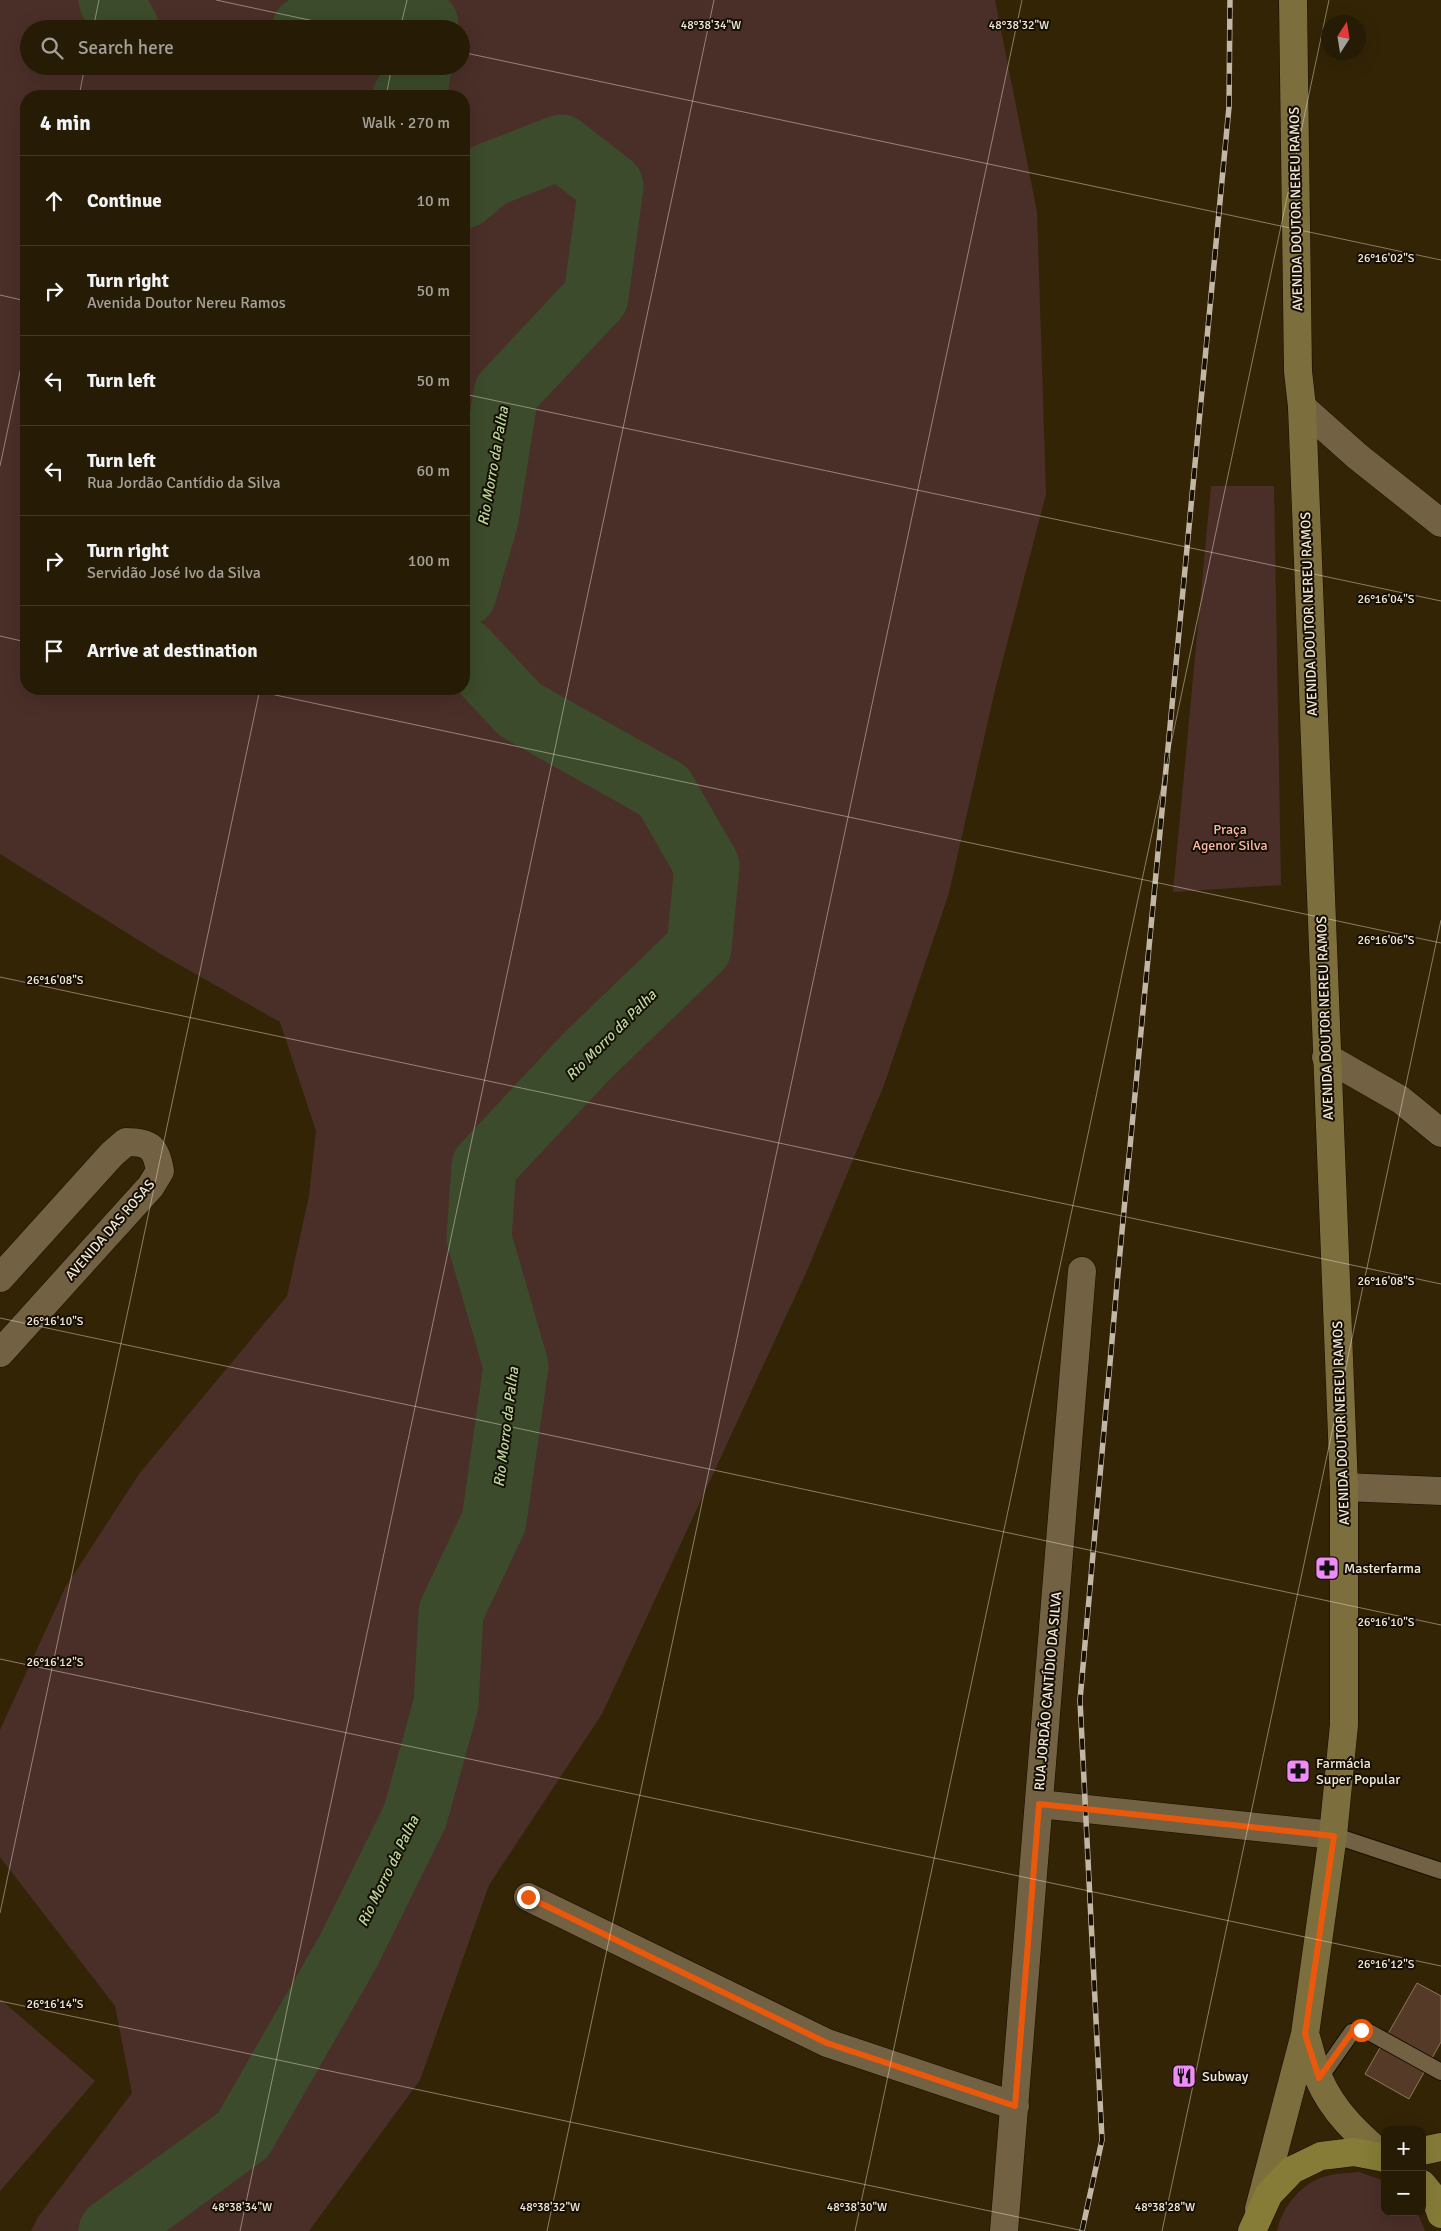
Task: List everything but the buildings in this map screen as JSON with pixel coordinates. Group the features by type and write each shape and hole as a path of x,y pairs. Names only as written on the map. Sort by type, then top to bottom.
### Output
{"main road":[{"name":"AVENIDA DOUTOR NEREU RAMOS","path":"1254,2228 1305,2034 1334,1836 1344,1725 1344,1487 1302,407 1298,361 1293,0"},
{"name":"AVENIDA DOUTOR NEREU RAMOS","path":"1305,2034 1319,2078 1334,2107 1354,2131 1381,2155"},
{"path":"1426,2150 1441,2147"},
{"path":"1254,2228 1269,2194 1292,2170 1321,2156 1354,2152 1381,2157"},
{"path":"1426,2189 1437,2202 1441,2214"}],"street":[{"path":"1302,407 1357,456 1441,523"},
{"path":"1326,1057 1401,1100 1441,1133"},
{"name":"AVENIDA DAS ROSAS","path":"0,1278 112,1154 126,1142 144,1142 157,1154 160,1171 151,1186 0,1353"},
{"name":"RUA JORDÃO CANTÍDIO DA SILVA","path":"1004,2231 1082,1271"},
{"path":"1344,1487 1441,1491"},
{"path":"1039,1804 1334,1836"},
{"path":"528,1897 827,2043 1015,2106"}],"lane":[{"path":"1334,1836 1441,1871"},
{"path":"1319,2078 1352,2032 1361,2030 1369,2032 1441,2072"}],"green space":[{"path":"0,0 995,0 1037,212 1046,494 995,690 949,893 884,1085 806,1273 602,1714 489,1885 420,2080 309,2231 31,2231 38,2217 132,2093 115,2006 0,1857 0,1730 65,1588 139,1474 287,1296 309,1196 316,1131 280,1022 164,956 0,854"},
{"name":"Praça Agenor Silva","path":"1211,486 1274,486 1281,885 1173,892"},
{"path":"0,1999 95,2081 0,2191"},
{"path":"1359,2172 1381,2180 1381,2216 1419,2216 1425,2231 1277,2231 1283,2213 1294,2197 1318,2179"}],"waterway":[{"name":"Rio Morro da Palha","path":"111,0 122,20"},
{"name":"Rio Morro da Palha","path":"328,20 341,15 364,0"},
{"name":"Rio Morro da Palha","path":"402,0 422,20"},
{"name":"Rio Morro da Palha","path":"412,90 416,86 418,75"},
{"name":"Rio Morro da Palha","path":"470,191 489,175 561,147 611,186 596,297 506,393 486,519 470,574"},
{"name":"Rio Morro da Palha","path":"111,2231 243,2135 349,1950 415,1816 446,1704 451,1612 494,1521 516,1366 479,1238 484,1166 587,1056 699,948 707,866 664,791 520,710 470,656"}],"railway":[{"path":"1082,2231 1102,2140 1080,1700 1118,1273 1229,107 1230,0"}],"place":[{"name":"Masterfarma","path":"1327,1568"},
{"name":"Farmácia Super Popular","path":"1298,1771"},
{"name":"Subway","path":"1184,2076"}],"route":[{"path":"528,1897 827,2043 1015,2106 1039,1804 1334,1836 1305,2034 1319,2078 1352,2032 1361,2030"}]}
